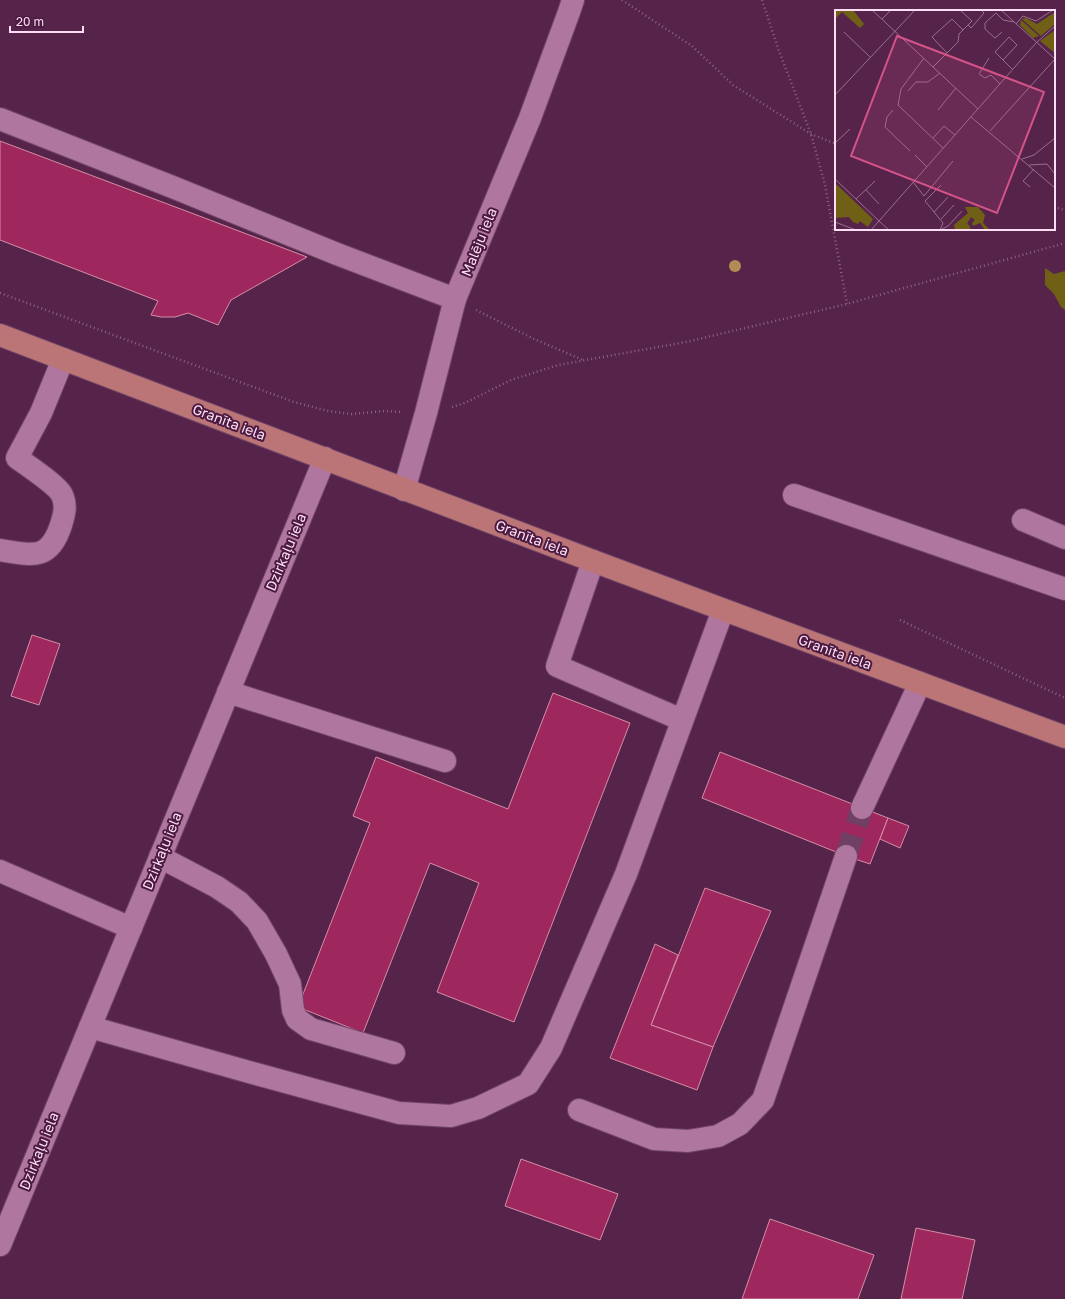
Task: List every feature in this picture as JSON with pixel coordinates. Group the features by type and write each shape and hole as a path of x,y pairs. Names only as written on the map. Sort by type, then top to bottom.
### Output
{"main road":[{"name":"Granīta iela","path":"0,335 325,458 404,490 1065,737"}],"street":[{"name":"Malēju iela","path":"404,490 426,413 455,299 530,118 573,0"},
{"path":"0,118 337,254 455,299"},
{"path":"0,550 31,555 45,552 53,543 66,511 62,495 46,480 9,456 41,413 63,359"},
{"name":"Dzirkaļu iela","path":"0,1245 325,458"},
{"path":"794,495 1065,589"},
{"path":"1023,520 1065,538"},
{"path":"593,561 557,666 682,720"},
{"path":"90,1027 399,1113 451,1116 478,1108 528,1084 551,1048 626,874 723,610"},
{"path":"862,808 920,683"},
{"path":"228,692 445,761"},
{"path":"579,1110 654,1139 688,1141 718,1136 740,1124 763,1100 846,856"},
{"path":"160,857 217,887 240,902 257,921 276,954 290,984 293,1010 297,1019 311,1029 394,1053"},
{"path":"0,870 131,928"}],"path":[{"path":"622,0 692,46 733,85 811,134 835,144"},
{"path":"762,0 779,51 811,134 825,185 847,304"},
{"path":"1055,207 1065,210"},
{"path":"0,293 294,402 315,408 352,414 385,411 426,413 440,412 465,403 511,380 558,365 686,342 847,304 1065,242"},
{"path":"455,299 534,339 584,360"},
{"path":"900,620 1065,698"}],"shaded area":[{"path":"1045,268 1054,274 1065,271 1065,310 1061,307 1054,294 1045,285"}],"building":[{"path":"0,141 307,257 231,300 218,325 188,313 175,317 151,315 158,301 0,240"},
{"path":"32,635 60,644 39,705 11,696"},
{"path":"553,693 630,723 514,1022 437,992 479,883 430,863 363,1033 298,1007 370,823 353,816 376,757 508,809"},
{"path":"720,752 888,818 870,864 846,856 702,798"},
{"path":"888,818 909,826 900,848 880,839"},
{"path":"705,888 771,911 713,1047 651,1025"},
{"path":"655,944 678,955 651,1025 713,1047 697,1090 610,1058"},
{"path":"521,1159 618,1194 600,1240 505,1206"},
{"path":"770,1219 874,1255 858,1299 742,1299"},
{"path":"916,1228 975,1240 962,1299 901,1299"}],"tunnel":[{"path":"846,856 862,808"}]}
